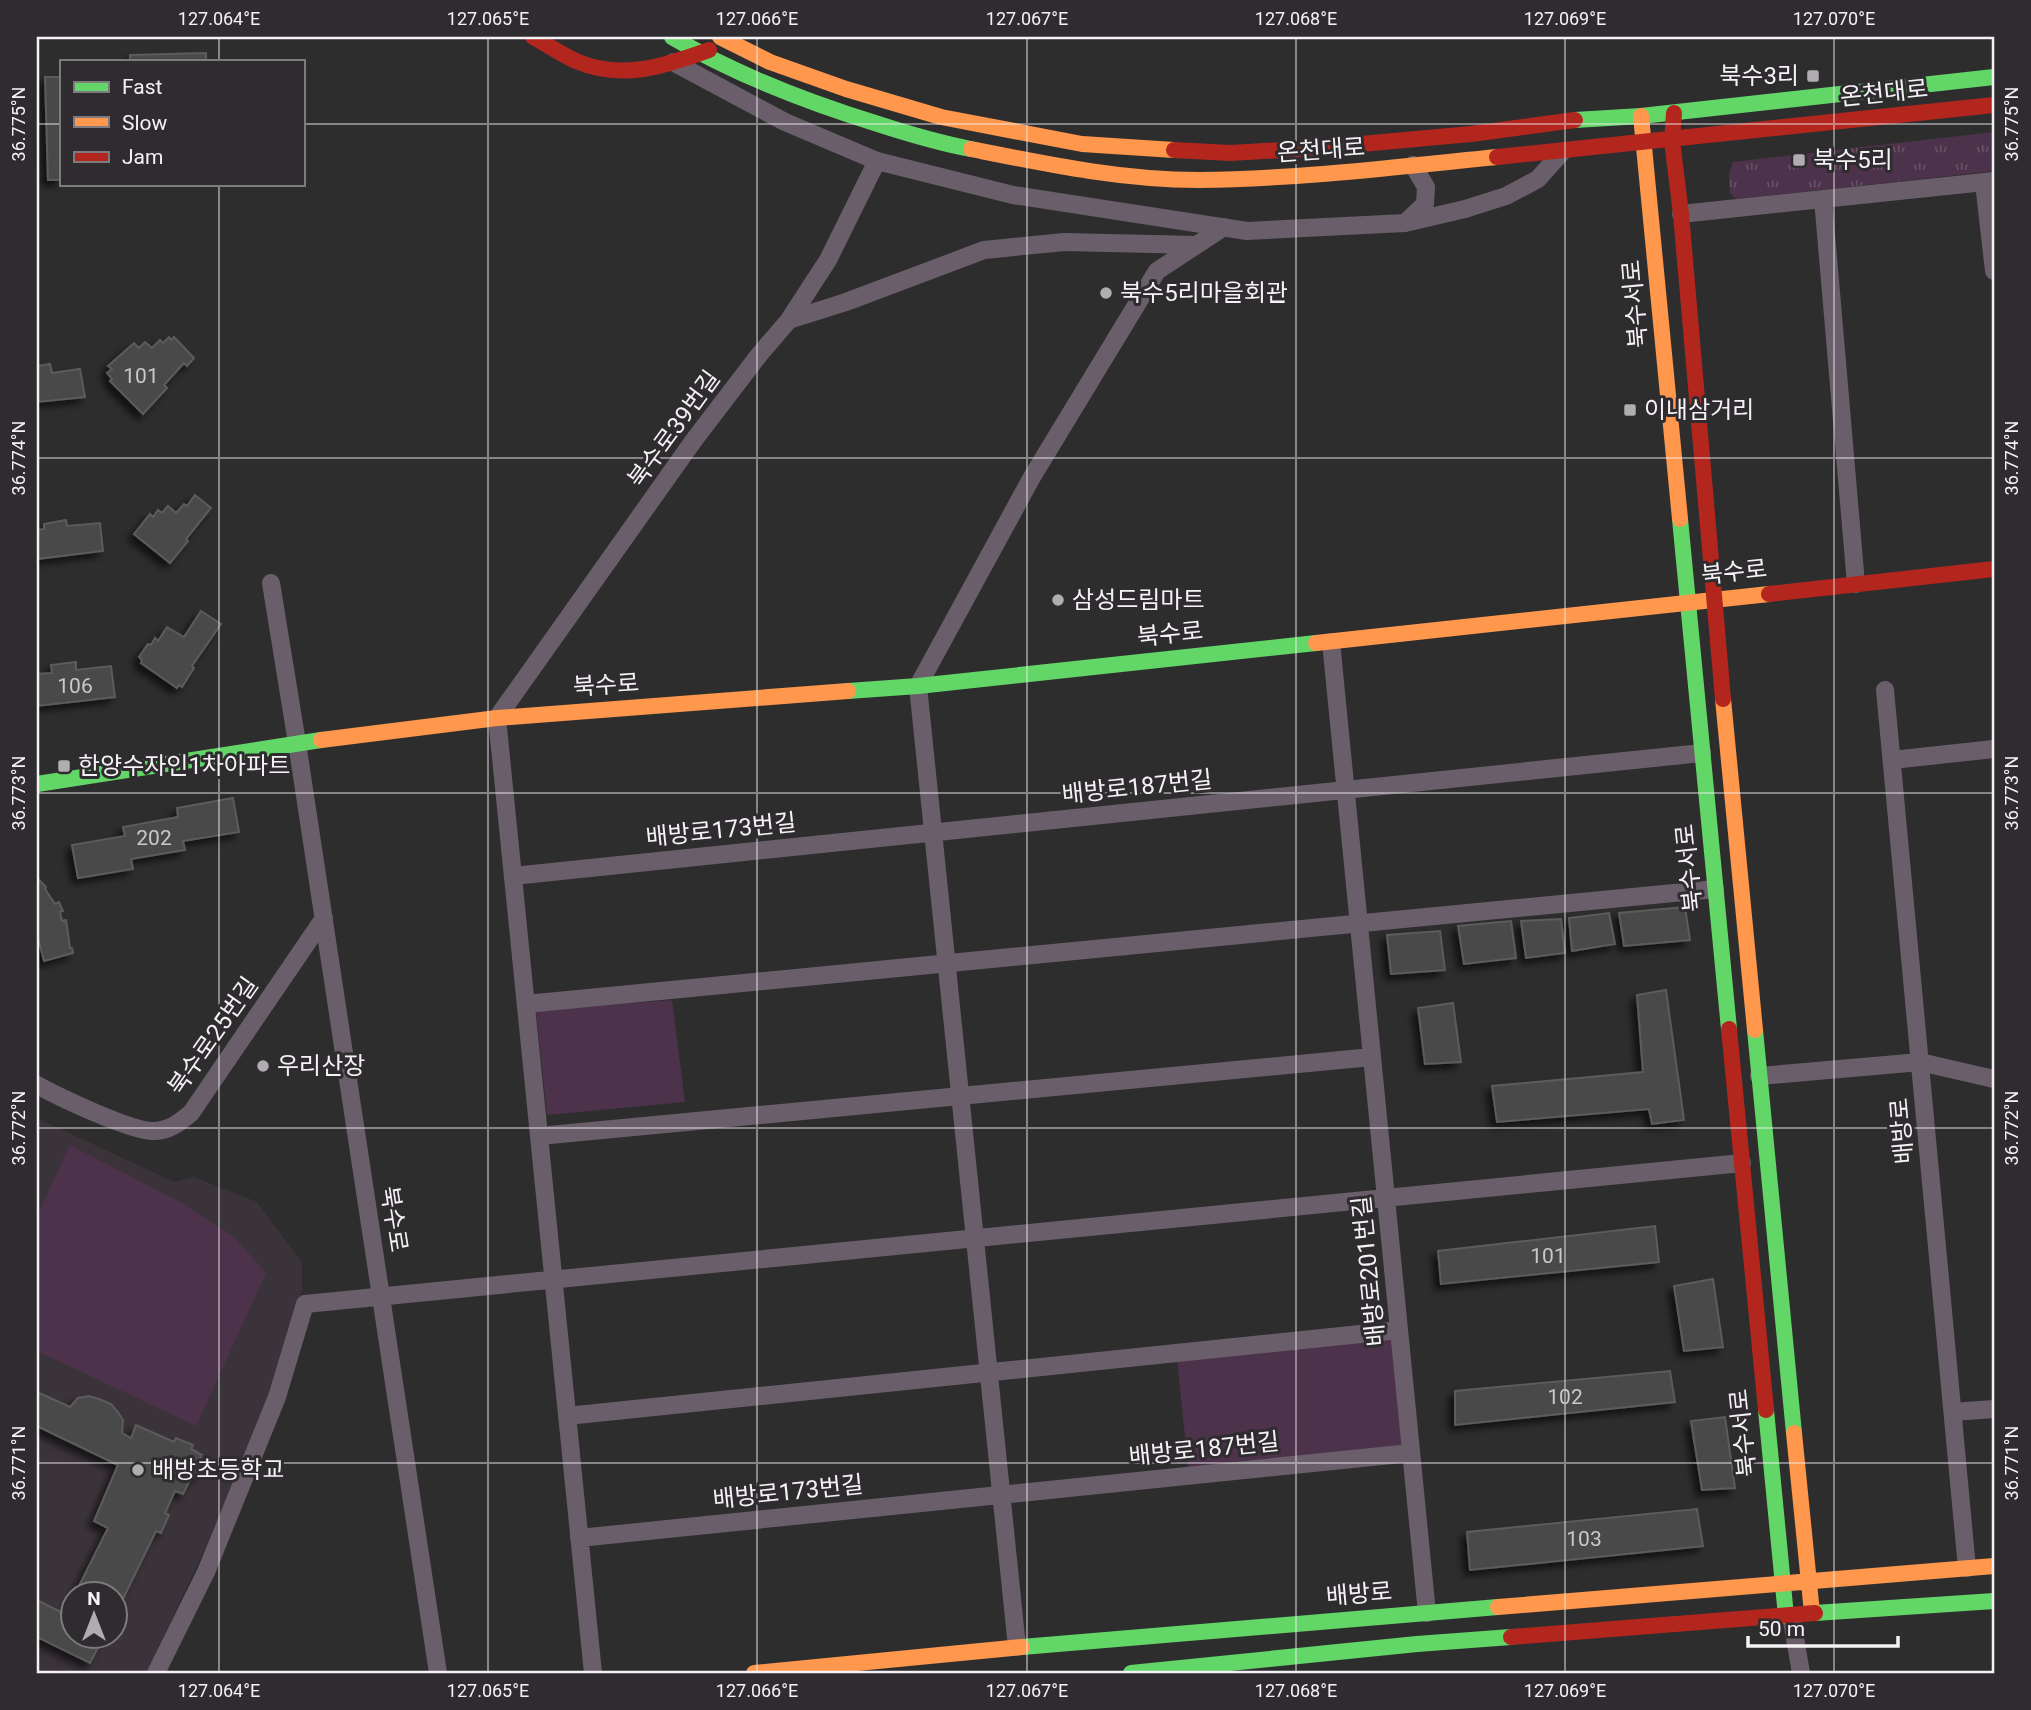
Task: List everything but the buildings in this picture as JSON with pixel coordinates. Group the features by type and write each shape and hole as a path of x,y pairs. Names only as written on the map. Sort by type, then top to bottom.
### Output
{"street":[{"path":"533,37 580,63 603,71 627,73 651,70 699,53 724,39"},
{"name":"온천대로","path":"672,37 699,53 791,93 898,132 938,143 1100,174 1197,180 1309,175 1562,152 1994,105"},
{"name":"온천대로","path":"724,39 770,62 846,89 941,117 1082,144 1230,153 1471,134 1584,119 1674,113 1994,77"},
{"path":"673,62 785,122 877,161 1013,195 1247,231 1405,223 1465,209 1506,196 1538,179 1562,152"},
{"name":"북수서로","path":"1674,113 1672,141 1681,214 1713,599 1812,1613"},
{"name":"북수서로","path":"1641,116 1788,1616"},
{"name":"북수로39번길","path":"497,719 694,440 789,320 828,260 877,161"},
{"path":"1405,223 1425,204 1426,187 1413,165"},
{"path":"1681,214 1989,182 1994,271"},
{"path":"1823,199 1856,584"},
{"path":"1017,1647 918,686 1032,477 1157,271 1224,227"},
{"path":"789,320 846,302 985,250 1064,242 1197,245"},
{"name":"북수로","path":"438,1673 297,743 497,719 918,686 1994,569"},
{"path":"37,784 297,743 271,583"},
{"name":"배방로201번길","path":"1331,642 1427,1613"},
{"name":"배방로","path":"1885,690 1967,1568"},
{"path":"497,719 593,1673"},
{"path":"1892,760 1994,749"},
{"path":"1346,790 1702,753"},
{"name":"배방로187번길","path":"933,833 1346,790"},
{"name":"배방로173번길","path":"513,876 933,833"},
{"path":"526,1004 1715,889"},
{"name":"북수로25번길","path":"37,1085 126,1125 152,1131 173,1128 191,1113 324,918"},
{"path":"539,1136 1372,1057"},
{"path":"1759,1076 1920,1062 1994,1079"},
{"path":"156,1673 206,1572 277,1397 305,1304 1742,1163"},
{"path":"567,1416 1399,1330"},
{"path":"1953,1412 1994,1409"},
{"name":"배방로187번길","path":"1001,1494 1411,1452"},
{"name":"배방로173번길","path":"579,1538 1001,1494"},
{"name":"배방로","path":"754,1673 1017,1647 1994,1566"},
{"path":"1131,1673 1417,1644 1994,1601"},
{"path":"1788,1616 1801,1673"}],"shaded area":[{"name":"배방초등학교","path":"37,1118 174,1182 194,1177 257,1202 302,1262 302,1290 273,1390 204,1551 146,1673 37,1673"}],"green space":[{"path":"1994,132 1994,171 1736,199 1730,193 1729,174 1733,162"},
{"path":"672,1000 685,1102 547,1115 536,1011"},
{"path":"70,1145 180,1202 235,1238 266,1273 196,1426 37,1351 37,1216"},
{"path":"1405,1334 1416,1452 1189,1475 1177,1359"}],"traffic: fast":[{"path":"672,37 721,64 798,97 851,116 971,149"},
{"path":"1575,120 1641,116 1994,77"},
{"path":"1680,519 1729,1029"},
{"path":"848,691 918,686 1316,643"},
{"path":"37,784 321,740"},
{"path":"1755,1030 1794,1433"},
{"path":"1766,1410 1786,1616"},
{"path":"1815,1613 1994,1601"},
{"path":"1022,1647 1498,1607"},
{"path":"1131,1673 1511,1637"}],"traffic: slow":[{"path":"720,37 770,62 846,89 941,117 1082,144 1174,150"},
{"path":"1641,116 1680,519"},
{"path":"971,149 1112,174 1199,180 1311,175 1497,157"},
{"path":"1316,643 1769,594"},
{"path":"321,740 497,718 848,691"},
{"path":"1723,699 1755,1030"},
{"path":"1794,1433 1812,1613"},
{"path":"1498,1607 1994,1566"},
{"path":"754,1673 1022,1647"}],"traffic: jam":[{"path":"533,37 576,61 610,70 627,71 660,66 709,50"},
{"path":"1497,157 1994,105"},
{"path":"1674,113 1672,141 1681,214 1723,699"},
{"path":"1174,150 1230,153 1317,148 1471,134 1575,120"},
{"path":"1769,594 1994,569"},
{"path":"1729,1029 1766,1410"},
{"path":"1511,1637 1815,1613"}],"place":[{"name":"북수3리","path":"1813,76"},
{"name":"북수5리","path":"1799,160"},
{"name":"북수5리마을회관","path":"1106,293"},
{"name":"이내삼거리","path":"1630,410"},
{"name":"삼성드림마트","path":"1058,600"},
{"name":"한양수자인1차아파트","path":"64,766"},
{"name":"우리산장","path":"263,1066"},
{"name":"배방초등학교","path":"138,1470"}]}
